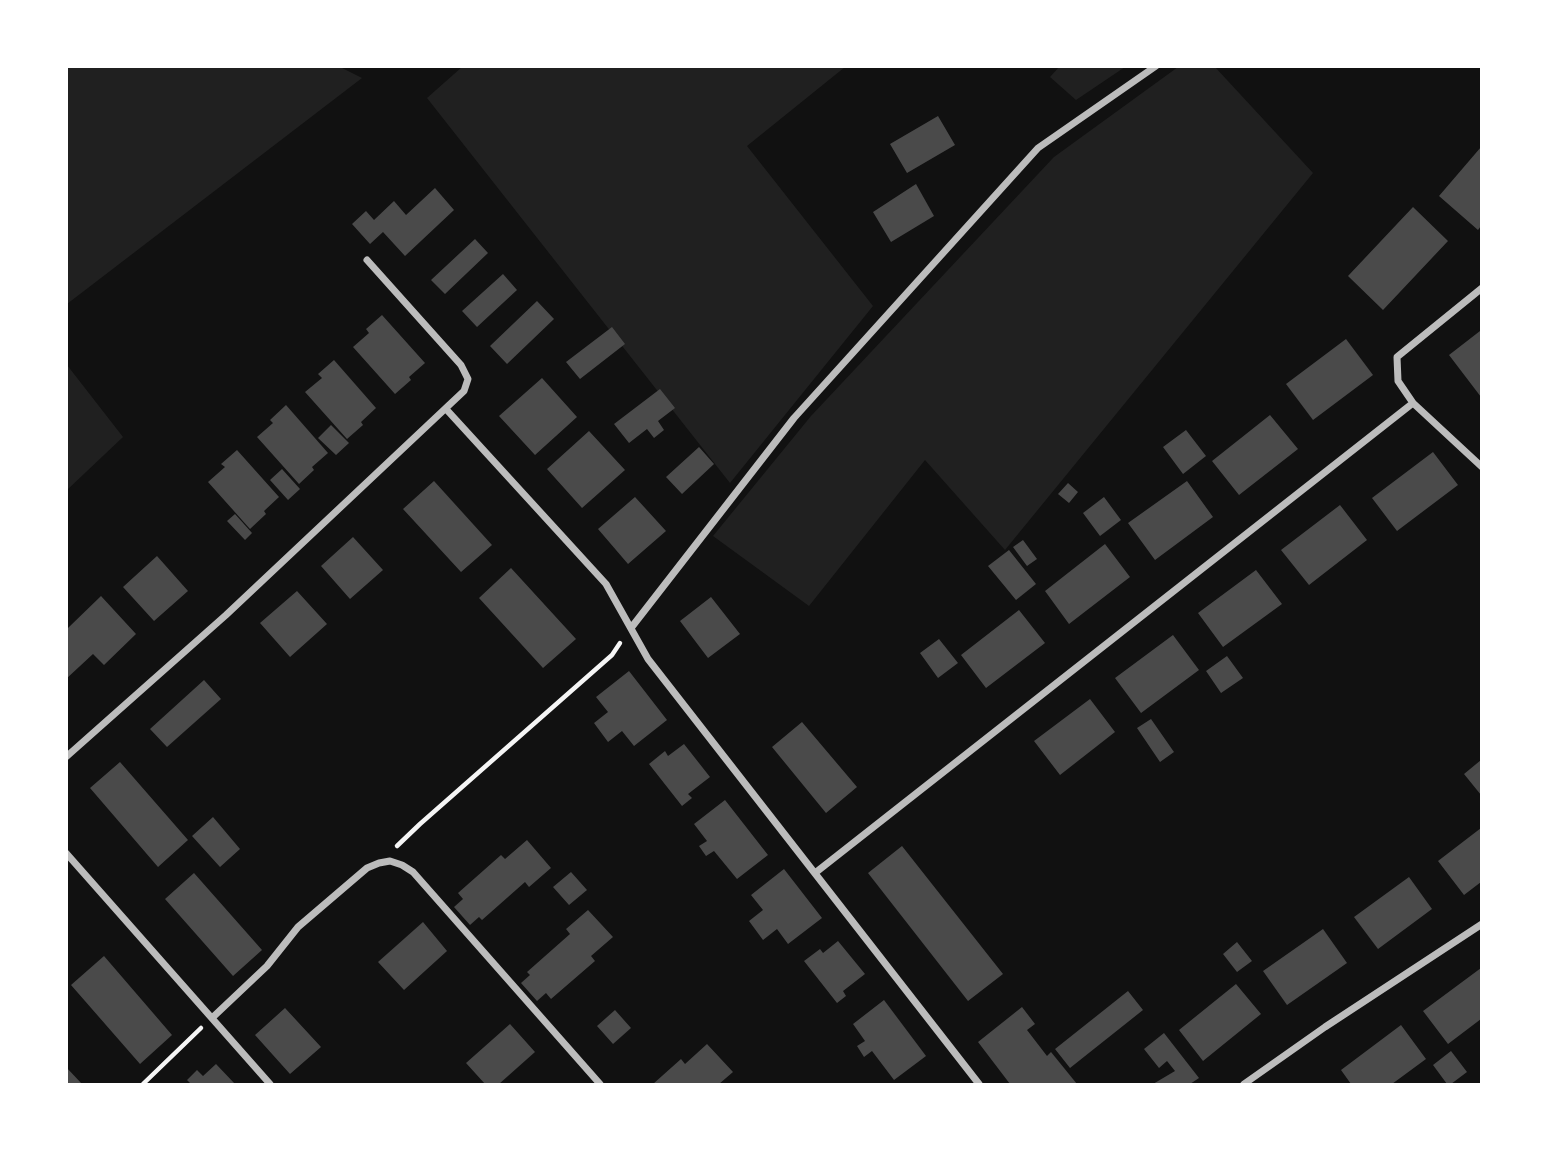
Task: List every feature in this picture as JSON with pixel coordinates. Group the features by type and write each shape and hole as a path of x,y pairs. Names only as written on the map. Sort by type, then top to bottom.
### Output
{"street":[{"path":"631,628 794,418 1038,148 1156,66"},
{"path":"66,757 226,615 464,391 468,379 461,365 367,260"},
{"path":"1482,288 1397,357 1398,381 1413,403 1482,467"},
{"path":"815,873 1413,403"},
{"path":"446,409 606,584 648,659 979,1084"},
{"path":"66,853 270,1084"},
{"path":"212,1018 267,966 298,927 367,868 390,861 413,872 600,1084"},
{"path":"1244,1084 1325,1027 1482,924"}],"path":[{"path":"390,861 399,842 612,655 631,628"},
{"path":"143,1084 212,1018"}],"shaded area":[{"path":"1060,66 1125,67 1076,100 1050,77"},
{"path":"67,67 340,67 362,78 67,304"},
{"path":"462,67 845,67 747,146 873,306 730,483 427,98"},
{"path":"1178,67 1215,67 1313,173 1005,550 925,460 809,606 713,536 811,416 1054,157"},
{"path":"67,365 123,437 67,490"}],"building":[{"path":"938,116 955,145 907,173 890,144"},
{"path":"1481,147 1481,226 1478,230 1439,196"},
{"path":"916,184 934,216 891,242 873,212"},
{"path":"435,188 454,210 405,256 383,232 370,244 352,224 366,211 374,220 394,201 406,215"},
{"path":"1413,207 1448,241 1383,310 1348,276"},
{"path":"475,239 488,253 445,294 431,280"},
{"path":"503,274 517,290 477,327 462,311"},
{"path":"537,301 554,319 507,364 490,346"},
{"path":"382,315 425,363 395,394 353,347 369,333 366,329"},
{"path":"612,327 625,344 580,379 566,362"},
{"path":"1480,331 1481,333 1481,397 1449,355"},
{"path":"1346,339 1373,375 1313,420 1286,384"},
{"path":"334,360 376,408 361,422 363,425 347,439 305,392 322,378 318,374"},
{"path":"542,378 577,417 535,455 499,416"},
{"path":"660,389 675,408 658,421 664,430 654,438 647,429 629,443 614,424"},
{"path":"286,405 328,453 312,467 314,470 299,484 257,437 273,423 270,420"},
{"path":"1270,415 1298,449 1239,495 1212,461"},
{"path":"331,425 349,443 336,455 318,438"},
{"path":"1186,430 1206,456 1183,474 1163,447"},
{"path":"589,431 625,470 582,508 547,469"},
{"path":"699,447 714,464 682,494 666,477"},
{"path":"237,450 279,497 250,529 208,482 225,467 221,464"},
{"path":"1433,452 1458,485 1397,531 1372,498"},
{"path":"282,469 300,489 288,500 270,480"},
{"path":"434,481 492,545 461,572 403,509"},
{"path":"1187,481 1213,517 1155,560 1128,523"},
{"path":"1068,483 1078,492 1069,503 1058,494"},
{"path":"635,497 666,531 628,564 598,529"},
{"path":"1104,497 1121,520 1100,536 1083,513"},
{"path":"1340,505 1367,540 1309,585 1281,550"},
{"path":"235,514 252,533 245,540 227,521"},
{"path":"353,537 383,570 350,599 321,566"},
{"path":"1023,540 1037,559 1027,566 1013,547"},
{"path":"1105,544 1130,577 1069,624 1045,591"},
{"path":"1009,550 1036,584 1016,600 988,566"},
{"path":"157,556 188,591 154,621 123,587"},
{"path":"511,568 576,639 543,668 479,598"},
{"path":"1256,570 1282,604 1223,647 1198,613"},
{"path":"297,591 327,624 290,657 260,623"},
{"path":"101,596 136,634 104,665 93,654 66,679 66,626 68,628"},
{"path":"711,597 740,634 708,658 680,621"},
{"path":"1019,610 1045,643 986,688 961,655"},
{"path":"1173,635 1199,670 1141,713 1115,678"},
{"path":"939,639 958,663 938,678 920,653"},
{"path":"1227,656 1243,678 1221,693 1206,671"},
{"path":"629,671 667,720 634,746 622,731 608,742 594,723 608,712 596,697"},
{"path":"204,680 221,699 167,747 150,729"},
{"path":"1090,699 1115,732 1060,775 1034,741"},
{"path":"1151,719 1174,752 1160,762 1137,728"},
{"path":"802,722 857,787 826,813 772,747"},
{"path":"684,744 710,777 688,794 692,798 682,806 649,764 665,751 668,756"},
{"path":"1481,760 1481,795 1464,774"},
{"path":"120,762 188,840 158,867 90,788"},
{"path":"725,800 768,855 737,879 714,851 706,856 699,846 707,841 694,824"},
{"path":"213,817 240,849 220,867 192,836"},
{"path":"1481,828 1481,882 1464,895 1438,861"},
{"path":"527,840 551,868 529,887 525,882 482,920 479,917 470,925 454,907 463,899 458,893 501,855 505,859"},
{"path":"902,846 1003,974 968,1001 868,873"},
{"path":"784,869 822,918 788,944 777,929 763,940 749,921 763,910 751,895"},
{"path":"571,872 587,890 569,905 553,887"},
{"path":"194,873 262,950 233,976 165,899"},
{"path":"1409,877 1432,909 1378,949 1354,917"},
{"path":"588,910 613,937 591,956 595,961 551,999 546,993 537,1001 521,983 530,975 527,972 570,934 566,929"},
{"path":"423,922 447,951 404,990 378,962"},
{"path":"1323,929 1347,963 1287,1005 1263,971"},
{"path":"838,941 865,974 843,991 846,996 837,1003 804,961 820,949 823,953"},
{"path":"1237,942 1252,961 1237,972 1223,954"},
{"path":"104,956 172,1035 140,1064 71,985"},
{"path":"1481,968 1481,1019 1448,1044 1423,1011"},
{"path":"1236,984 1261,1014 1203,1061 1179,1030"},
{"path":"1128,991 1143,1010 1070,1068 1055,1049"},
{"path":"884,1000 926,1056 894,1080 872,1051 864,1057 857,1046 865,1041 853,1024"},
{"path":"1022,1007 1035,1024 1027,1030 1047,1056 1051,1052 1077,1084 1010,1084 978,1042"},
{"path":"285,1008 321,1047 290,1074 255,1035"},
{"path":"615,1010 631,1028 613,1044 597,1026"},
{"path":"510,1024 535,1052 499,1084 485,1084 466,1063"},
{"path":"1401,1025 1426,1059 1392,1084 1351,1084 1341,1070"},
{"path":"1164,1033 1199,1078 1190,1084 1153,1084 1175,1071 1167,1061 1159,1068 1144,1049"},
{"path":"707,1044 733,1072 719,1084 653,1084 681,1059 685,1064"},
{"path":"1451,1051 1467,1072 1447,1084 1433,1065"},
{"path":"216,1064 235,1084 191,1084 187,1080 197,1070 203,1076"},
{"path":"66,1067 82,1084 66,1084"}]}
